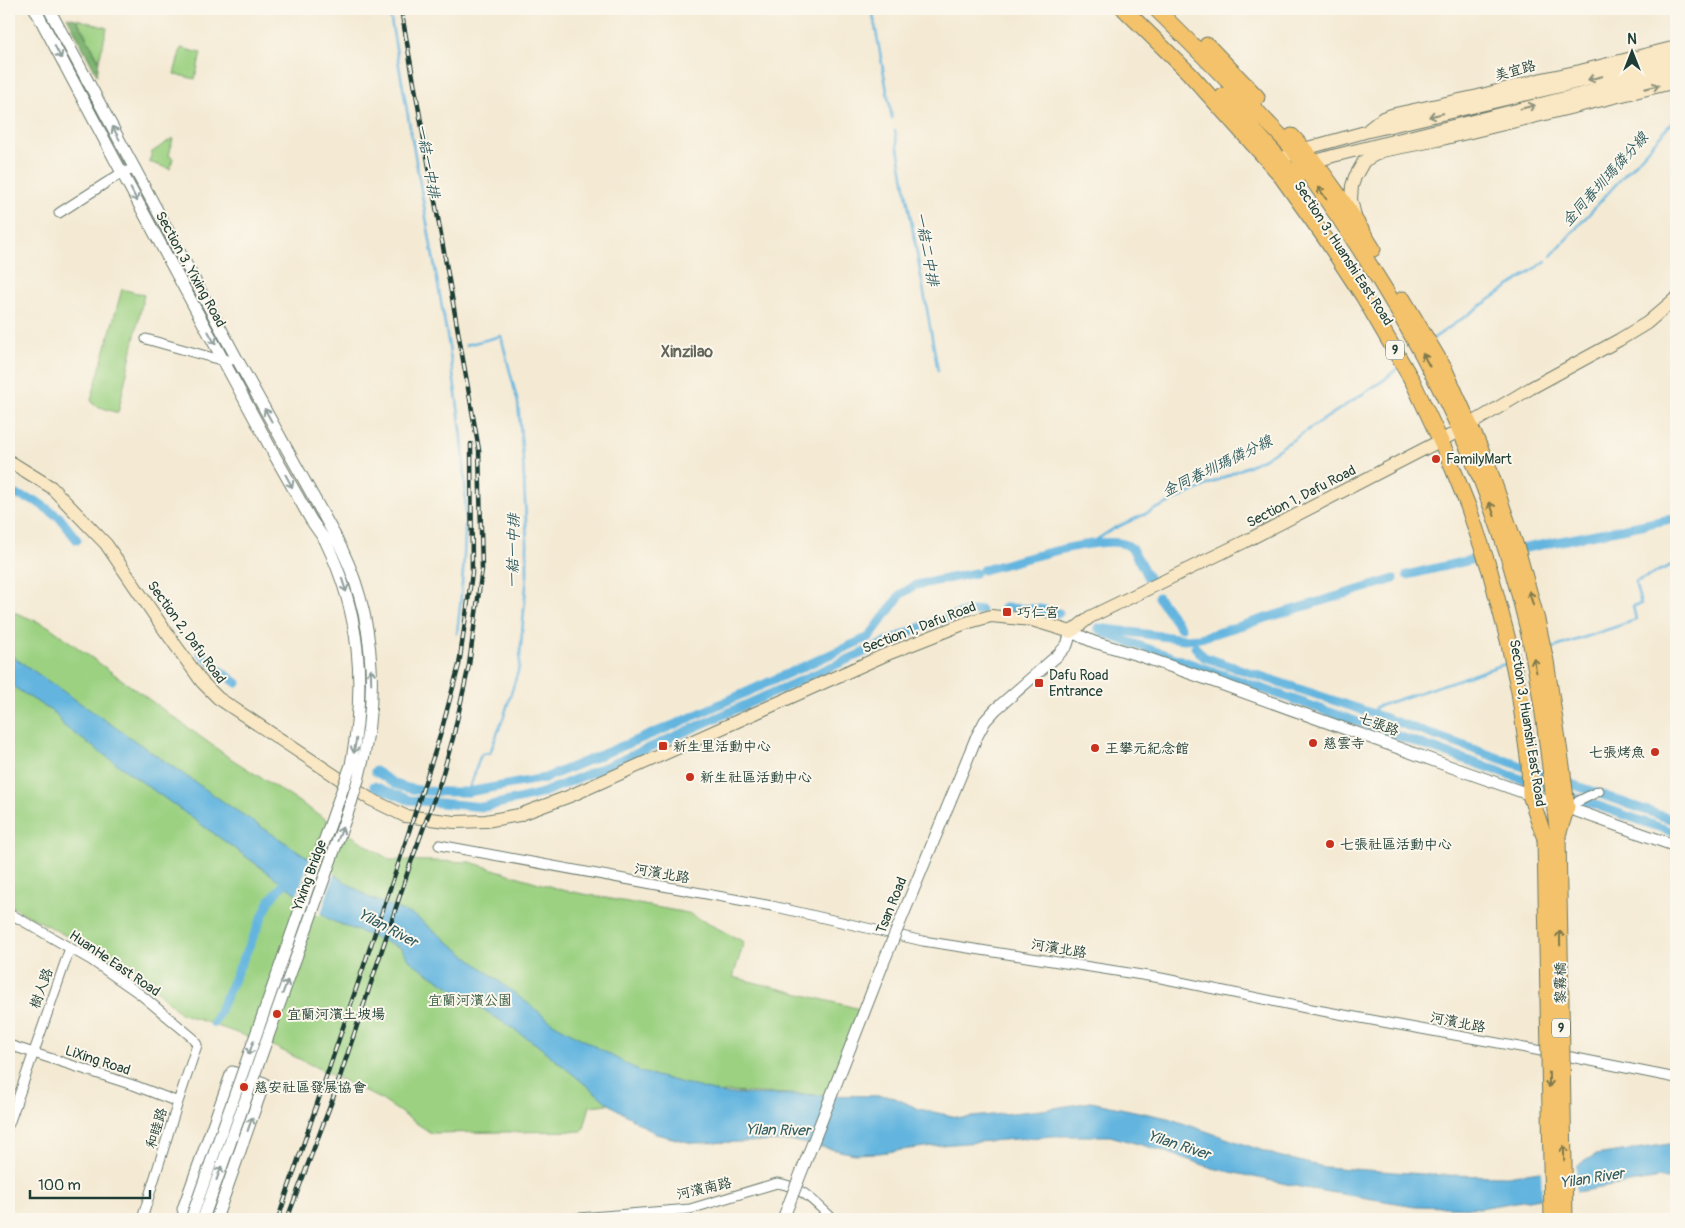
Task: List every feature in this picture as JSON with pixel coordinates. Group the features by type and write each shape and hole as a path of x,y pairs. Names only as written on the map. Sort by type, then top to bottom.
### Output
{"main road":[{"name":"Section 3, Huanshi East Road","path":"1124,9 1189,73 1357,223 1444,368 1468,506 1490,571 1513,666 1545,765 1551,838"},
{"name":"Section 3, Huanshi East Road","path":"1138,9 1293,166 1345,224 1382,283 1434,376 1455,433"},
{"name":"Section 3, Huanshi East Road","path":"1156,9 1299,150"},
{"name":"Section 3, Huanshi East Road","path":"1170,9 1228,66 1299,150"},
{"name":"美宜路","path":"1365,132 1383,118 1396,114 1676,47"},
{"name":"美宜路","path":"1293,166 1299,150 1365,132 1676,59"},
{"path":"1293,166 1676,70"},
{"path":"1357,223 1351,199 1352,186 1364,162 1382,151 1438,140 1676,82"},
{"name":"Section 3, Huanshi East Road","path":"1299,150 1293,166 1325,238 1363,296 1413,382 1455,433 1487,463 1509,524 1537,620 1546,661 1545,765 1551,838"},
{"path":"1368,240 1382,283"},
{"name":"Section 1, Dafu Road","path":"364,795 405,816 426,819 455,822 486,821 519,815 570,796 885,654 966,623 991,616 1032,620 1071,632 1090,617 1271,528 1455,433 1647,323 1676,298"},
{"name":"Section 2, Dafu Road","path":"9,461 51,487 106,544 197,675 218,698 364,795"},
{"name":"黎霧橋","path":"1551,838 1552,1219"},
{"name":"黎霧橋","path":"1551,838 1565,1219"}],"street":[{"name":"Section 3, Yixing Road","path":"35,9 311,520 330,537"},
{"name":"Section 3, Yixing Road","path":"49,9 136,169 330,537"},
{"path":"1364,162 1372,146"},
{"path":"59,213 123,172 136,169"},
{"path":"146,339 224,361 237,359"},
{"name":"Yixing Bridge","path":"191,1219 351,765 358,730 358,647 350,606 330,537"},
{"name":"Yixing Bridge","path":"203,1219 360,778 369,731 372,687 367,626 356,582 330,537"},
{"name":"Tsan Road","path":"783,1219 884,961 976,738 985,721 996,709 1067,645 1071,632"},
{"name":"七張路","path":"1071,632 1094,642 1212,680 1676,846"},
{"path":"1548,801 1599,791"},
{"name":"河濱北路","path":"438,845 772,906 923,941 1161,978 1306,1008 1676,1078"},
{"name":"HuanHe East Road","path":"9,913 91,960 140,994 193,1038 197,1045"},
{"name":"樹人路","path":"9,1124 32,1053 70,948"},
{"name":"LiXing Road","path":"9,1045 136,1086 178,1102"},
{"name":"和睦路","path":"142,1219 197,1045"},
{"path":"186,1219 183,1209 232,1072 264,1084 216,1219"},
{"path":"226,1088 258,1099"},
{"name":"河濱南路","path":"567,1219 690,1209 777,1183 791,1185 811,1198 833,1219"}],"green space":[{"path":"67,17 76,19 99,61 97,75"},
{"path":"77,19 107,28 99,60"},
{"path":"181,48 201,53 195,79 174,74"},
{"path":"173,138 169,156 173,158 170,169 149,162 152,152"},
{"path":"122,289 144,295 118,413 94,405 91,400"},
{"name":"宜蘭河濱公園","path":"9,610 48,626 227,756 390,860 470,862 562,890 688,913 744,942 733,977 860,1009 831,1095 727,1092 590,1106 583,1131 431,1133 382,1100 271,1045 180,1013 130,965 100,954 9,905"}],"water":[{"name":"Yilan River","path":"9,654 234,809 370,898 415,916 553,1023 641,1072 725,1094 891,1096 919,1109 962,1118 1042,1110 1091,1102 1168,1118 1278,1156 1324,1167 1437,1175 1507,1176 1578,1165 1595,1155 1676,1143 1676,1180 1660,1178 1480,1208 1415,1206 1305,1188 1212,1168 1163,1151 1110,1136 1053,1136 854,1154 793,1141 692,1143 656,1134 609,1104 536,1044 410,961 401,948 330,920 277,879 64,726 56,714 9,684"}],"pier":[{"path":"311,856 335,872 320,916 296,898"},
{"path":"1576,1163 1576,1194 1542,1200 1541,1168"}],"waterway":[{"name":"一結一中排","path":"389,9 449,347"},
{"name":"一結二中排","path":"872,9 892,118"},
{"name":"金同春圳瑪僯分線","path":"1551,256 1676,118"},
{"name":"一結二中排","path":"895,131 938,371"},
{"name":"金同春圳瑪僯分線","path":"1434,338 1546,261"},
{"name":"一結一中排","path":"466,345 501,336 518,403 527,542 527,575 519,668 490,753 482,754 480,757 468,792"},
{"path":"449,347 461,427 466,512 464,561 457,634"},
{"name":"金同春圳瑪僯分線","path":"1091,543 1113,529 1265,458 1384,380 1399,367"},
{"path":"9,493 36,501 59,517 77,540"},
{"path":"1521,549 1676,518"},
{"path":"983,570 1082,545 1120,543 1130,547 1150,581"},
{"path":"1407,575 1475,559"},
{"path":"1550,649 1636,620 1633,606 1641,604 1635,582 1676,563"},
{"path":"375,771 406,788 442,792 468,792 545,778 676,724 869,637 901,594 916,585 975,573"},
{"path":"1098,628 1184,639 1200,638 1394,579"},
{"path":"1158,597 1181,628"},
{"path":"1004,608 1039,609 1059,613"},
{"path":"374,786 409,800 483,807 540,794 617,762 923,626 965,612 981,610"},
{"path":"1098,628 1106,634 1676,833"},
{"path":"1195,647 1204,657 1374,714 1676,821"},
{"path":"201,653 237,683"},
{"path":"1374,714 1376,707 1508,663"},
{"path":"214,1023 270,900 291,876"}],"railway":[{"path":"287,1219 332,1101 410,865 441,780 453,738 469,665 482,569 479,450 401,9"},
{"path":"278,1219 399,862 440,736 459,665 472,573 471,444"}],"place":[{"name":"FamilyMart","path":"1436,459"},
{"name":"巧仁宮","path":"1007,612"},
{"name":"Dafu Road Entrance","path":"1039,683"},
{"name":"慈雲寺","path":"1313,743"},
{"name":"新生里活動中心","path":"663,746"},
{"name":"王攀元紀念館","path":"1095,748"},
{"name":"七張烤魚","path":"1655,752"},
{"name":"新生社區活動中心","path":"690,777"},
{"name":"七張社區活動中心","path":"1330,844"},
{"name":"宜蘭河濱土坡場","path":"277,1014"},
{"name":"慈安社區發展協會","path":"244,1087"}],"district":[{"name":"Xinzilao","path":"687,351"}]}
